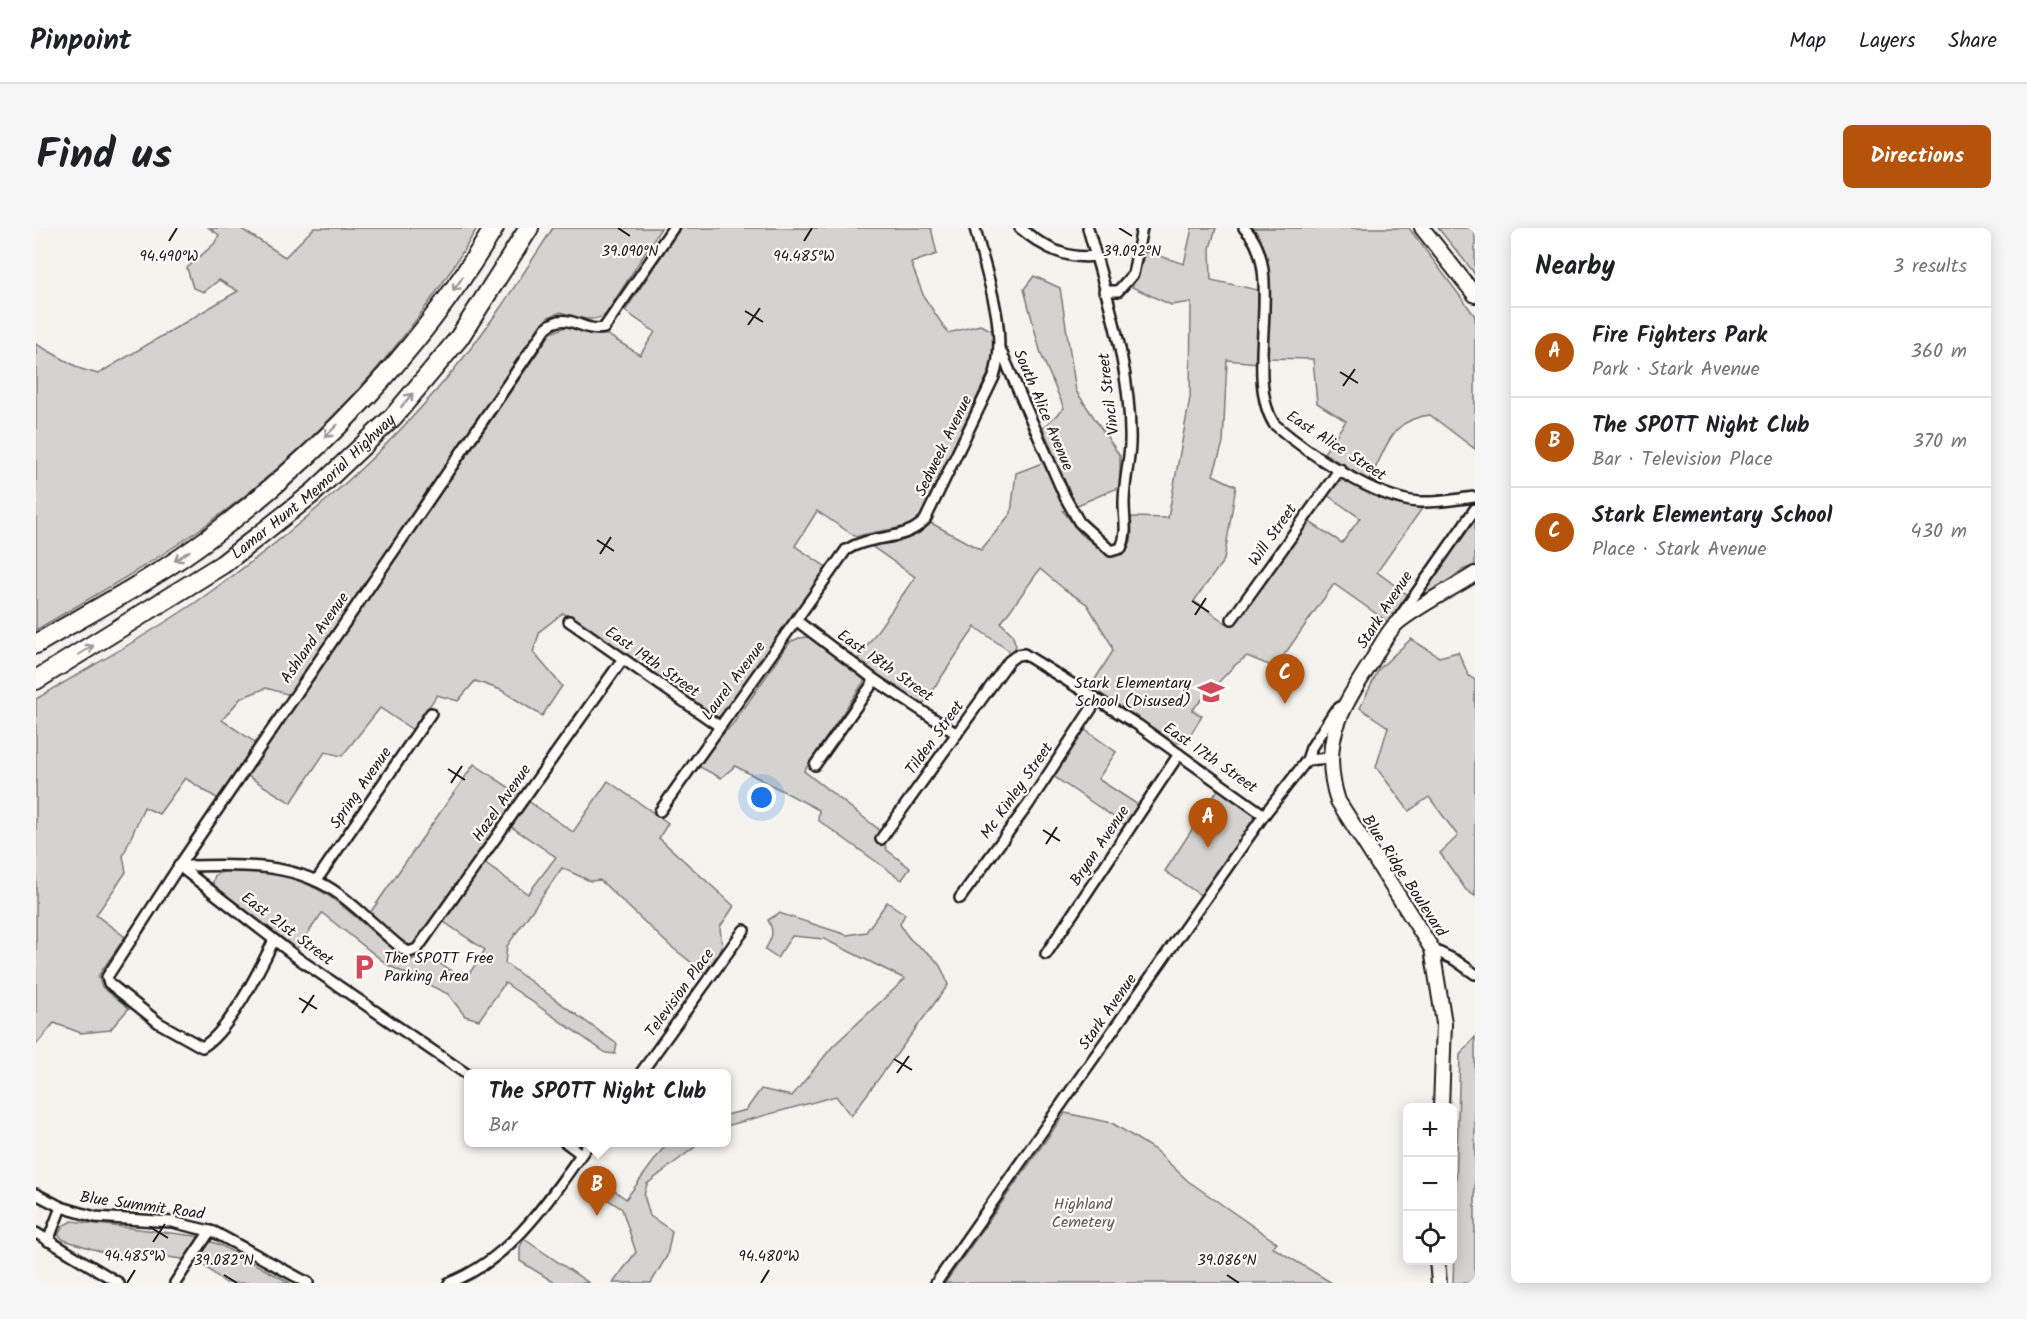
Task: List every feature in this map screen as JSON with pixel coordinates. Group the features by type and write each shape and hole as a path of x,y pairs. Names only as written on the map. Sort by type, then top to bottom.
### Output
{"highway":[{"name":"Lamar Hunt Memorial Highway","path":"36,644 191,550 269,490 362,402 430,323 492,230"},
{"name":"Lamar Hunt Memorial Highway","path":"36,680 223,564 314,492 393,417 459,338 528,232"}],"main road":[{"path":"1422,228 1475,295"},
{"path":"1395,624 1475,574"},
{"name":"Stark Avenue","path":"1345,703 1395,624"},
{"name":"Blue Ridge Boulevard","path":"1345,703 1334,727 1330,758 1332,783 1343,811 1432,949 1443,1023 1441,1103"},
{"path":"1437,1265 1439,1283"}],"street":[{"name":"Ashland Avenue","path":"274,940 245,995 225,1023 202,1047 159,1023 109,983 107,977 179,866 546,328 554,321 561,319 599,329 610,323 673,228"},
{"name":"South Alice Avenue","path":"975,228 1001,339 1000,348 1065,497 1079,522 1111,551"},
{"path":"1020,228 1061,255 1081,258 1096,256"},
{"name":"Vincil Street","path":"1088,228 1117,337 1130,445 1124,503 1126,537 1121,548 1111,551"},
{"path":"1104,291 1118,291 1133,274 1142,228"},
{"name":"East Alice Street","path":"1244,228 1258,245 1263,267 1263,368 1266,412 1274,424 1371,489 1393,498 1421,502 1475,497"},
{"name":"Sedweek Avenue","path":"797,621 846,550 861,541 909,533 925,520 994,377 1000,348"},
{"name":"Will Street","path":"1232,619 1340,469"},
{"name":"Stark Avenue","path":"1395,624 1475,509"},
{"name":"East 19th Street","path":"569,621 718,726"},
{"name":"East 18th Street","path":"797,621 875,680 957,734"},
{"name":"Laurel Avenue","path":"660,811 718,726 797,621"},
{"name":"East 17th Street","path":"1014,657 1024,654 1030,657 1179,754 1264,815"},
{"name":"Tilden Street","path":"881,839 1014,657"},
{"name":"Hazel Avenue","path":"316,881 339,894 400,948 409,952 417,949 622,660"},
{"path":"815,765 875,680"},
{"name":"Mc Kinley Street","path":"960,898 1028,805 1097,700"},
{"name":"Stark Avenue","path":"936,1283 1264,815 1307,760 1311,748 1334,712 1345,703"},
{"name":"Spring Avenue","path":"316,881 431,713"},
{"name":"Bryan Avenue","path":"1046,954 1179,754"},
{"path":"1307,760 1330,758"},
{"path":"179,866 255,864 316,881"},
{"name":"East 21st Street","path":"179,866 274,940 464,1073"},
{"name":"Television Place","path":"644,1069 744,930"},
{"path":"1432,949 1455,960 1475,974"},
{"path":"571,1147 581,1154"},
{"path":"449,1283 483,1266 504,1250 526,1227 587,1147"},
{"name":"Blue Summit Road","path":"36,1194 61,1207 95,1217 172,1222 210,1231"},
{"path":"48,1241 61,1207"},
{"path":"175,1283 210,1231 308,1283"},
{"path":"36,1233 119,1283"}],"green space":[{"path":"209,228 240,228 285,257 314,228 477,228 451,270 392,351 359,389 288,460 189,537 36,630 36,344 81,369 98,374 238,291 219,280 204,292 193,288 187,268 214,244 219,235"},
{"path":"553,228 661,228 606,314 595,319 561,312 548,317 332,633 340,639 551,333 568,326 599,335 608,335 640,355 655,332 625,311 680,228 931,228 937,254 911,263 924,297 948,333 980,325 995,332 994,361 920,518 905,526 856,537 817,511 795,546 829,569 725,713 718,717 710,715 563,613 540,631 533,652 562,686 542,716 501,690 475,681 458,701 437,695 413,730 380,708 342,756 325,752 291,803 246,775 302,690 287,694 266,688 241,698 222,720 256,743 218,799 185,778 159,814 144,807 123,856 126,872 96,915 125,937 98,976 102,987 129,1008 110,1030 81,1033 54,1023 36,1045 36,699 139,639 233,576 300,523 364,466 424,405 465,356 517,284"},
{"path":"1192,228 1216,228 1210,248 1211,280 1258,290 1258,363 1227,360 1223,443 1213,475 1236,486 1224,560 1194,601 1226,623 1239,619 1308,521 1342,543 1360,518 1327,495 1343,479 1388,502 1423,507 1377,572 1408,595 1388,622 1334,584 1282,658 1271,666 1247,656 1234,666 1192,710 1202,716 1186,742 1175,743 1090,687 1113,651 1111,644 1087,604 1040,569 1001,623 1012,634 1016,646 1012,653 975,627 922,706 857,660 915,577 870,545 918,534 931,523 981,550 1011,513 1016,473 1055,458 1043,428 1064,408 1041,354 1024,289 1034,276 1060,288 1076,391 1120,456 1120,487 1063,511 1081,534 1111,557 1119,555 1130,543 1131,517 1168,518 1190,398 1191,302 1171,305 1132,287 1140,271 1145,251 1184,264"},
{"path":"1251,228 1409,228 1475,316 1475,449 1430,415 1405,423 1397,430 1390,438 1368,481 1324,453 1346,421 1317,403 1313,359 1268,358 1267,262 1262,242"},
{"path":"1438,228 1475,228 1475,275 1472,270"},
{"path":"1475,516 1475,565 1462,570 1428,597 1424,595 1424,589"},
{"path":"809,637 865,680 804,771 877,828 887,850 910,868 902,880 818,820 819,810 735,766 721,778 698,766 717,740 733,724 790,642"},
{"path":"1411,639 1439,657 1458,652 1469,676 1475,680 1475,896 1466,890 1440,853 1458,836 1429,797 1409,811 1376,767 1388,727 1360,708 1379,669"},
{"path":"1084,729 1116,752 1098,779 1140,806 1127,826 1053,776"},
{"path":"474,764 520,795 416,943 410,945 402,942 370,913"},
{"path":"608,781 668,823 659,838 734,906 720,927 722,948 705,973 669,945 600,880 590,881 562,868 507,946 505,963 617,1044 615,1054 606,1053 505,983 479,1020 465,1016 448,994 388,965 322,913 296,950 215,889 213,882 215,875 220,873 243,870 286,876 307,884 342,906 409,961 424,953 465,980 485,950 444,922 484,863 528,894 556,857 510,826 528,801 573,832"},
{"path":"1219,788 1254,813 1256,818 1202,896 1165,871"},
{"path":"887,902 905,914 900,924 906,934 938,963 948,985 851,1116 836,1096 731,1125 731,1114 746,1110 761,1089 792,1096 833,1046 905,979 824,939 792,936 777,958 765,950 772,935 768,920 779,913 847,935 866,932"},
{"path":"1475,1037 1475,1283 1453,1283 1454,1265 1457,1265 1460,1055"},
{"name":"Highland Cemetery","path":"1065,1113 1112,1123 1155,1150 1188,1181 1277,1243 1272,1247 1332,1283 945,1283"},
{"path":"664,1147 695,1147 647,1184 644,1195 650,1216 672,1231 667,1256 651,1283 613,1283 636,1252 622,1209 597,1192 603,1182 626,1199"},
{"path":"72,1221 196,1236 220,1245 290,1283 226,1283 198,1261 144,1254 129,1260 64,1240 58,1235 64,1225"},
{"path":"524,1239 589,1283 555,1283 520,1261 520,1247"}],"place":[{"name":"Stark Elementary School (Disused)","path":"1211,692"},
{"name":"Stark Elementary School","path":"1285,704"},
{"name":"Fire Fighters Park","path":"1208,848"},
{"name":"The SPOTT Free Parking Area","path":"364,967"},
{"name":"The SPOTT Night Club","path":"597,1216"}]}
